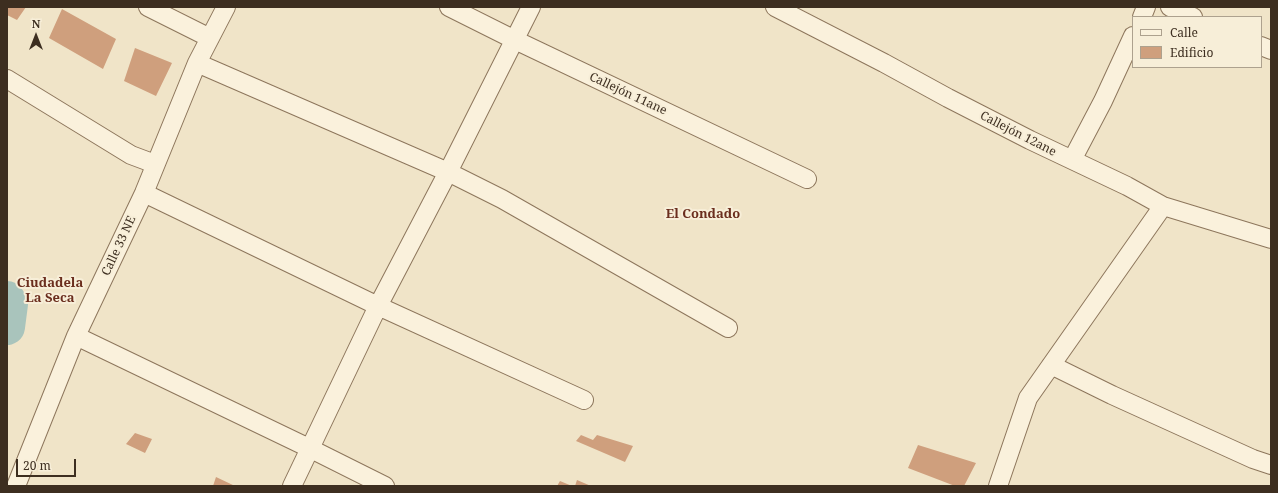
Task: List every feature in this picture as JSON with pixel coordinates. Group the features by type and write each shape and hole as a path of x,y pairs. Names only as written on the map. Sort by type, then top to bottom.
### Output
{"street":[{"path":"148,7 210,38"},
{"name":"Calle 33 NE","path":"16,486 76,336 144,193 197,63 226,7"},
{"name":"Callejón 11ane","path":"449,7 807,179"},
{"path":"292,486 378,306 448,172 531,7"},
{"name":"Callejón 12ane","path":"775,7 948,98 1127,186 1163,206 1271,239"},
{"path":"1170,7 1191,16"},
{"path":"1072,160 1103,101 1132,38"},
{"path":"197,63 448,172 502,199 728,328"},
{"path":"7,79 131,155 155,164"},
{"path":"144,193 378,306 584,400"},
{"path":"998,486 1028,398 1163,206"},
{"path":"76,336 385,486"},
{"path":"1050,365 1253,459 1271,465"}],"building":[{"path":"7,7 26,7 17,20 7,15"},
{"path":"62,9 116,39 103,69 49,38"},
{"path":"135,48 172,63 156,96 124,81"},
{"path":"135,433 152,439 145,453 126,444"},
{"path":"581,435 593,440 597,435 633,446 625,462 576,441"},
{"path":"918,445 976,463 964,486 955,486 908,468"},
{"path":"216,477 235,486 213,486"},
{"path":"577,480 591,486 575,486"},
{"path":"560,481 572,486 557,486"}],"waterway":[{"path":"7,299 10,304 7,327"}],"district":[{"name":"El Condado","path":"703,214"},
{"name":"Ciudadela La Seca","path":"50,290"}]}
